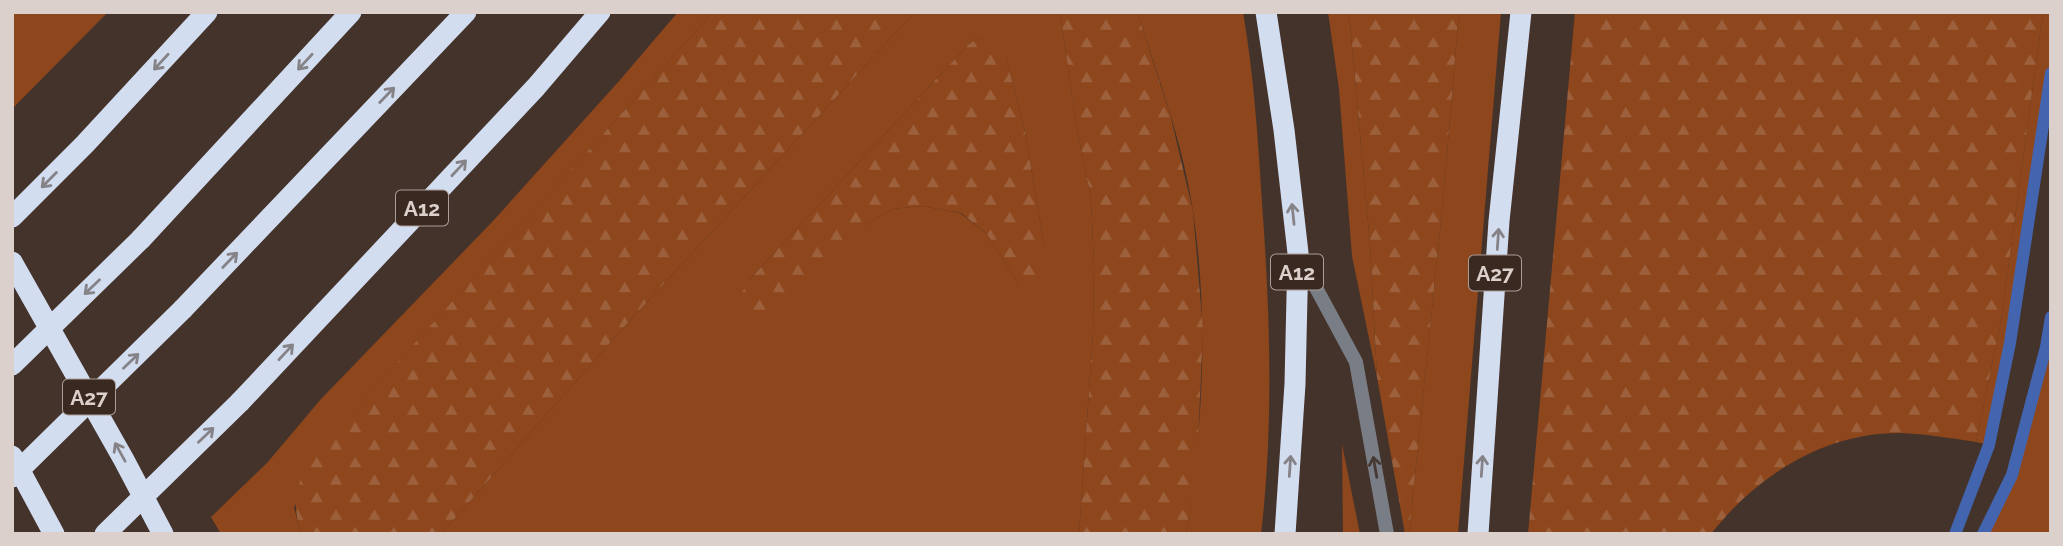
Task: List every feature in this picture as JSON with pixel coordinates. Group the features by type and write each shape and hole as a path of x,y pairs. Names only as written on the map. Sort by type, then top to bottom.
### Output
{"highway":[{"path":"12,217 85,144 207,12"},
{"path":"12,365 141,239 351,12"},
{"path":"12,477 183,309 466,12"},
{"name":"A12","path":"105,534 240,402 536,87 600,12"},
{"name":"A12","path":"1266,12 1284,130 1298,253 1295,384 1285,534"},
{"name":"A27","path":"1478,534 1499,221 1521,12"},
{"name":"A27","path":"12,262 163,534"},
{"path":"12,456 54,534"}],"lane":[{"path":"1298,253 1356,362 1387,534"}],"green space":[{"path":"12,12 108,12 12,109"},
{"path":"678,12 713,12 348,418 294,507 301,534 221,534 211,517 267,463 321,399 493,221"},
{"path":"713,12 915,12 624,327 441,534 301,534 296,511 296,494 313,456"},
{"path":"915,12 1060,12 1076,124 1091,198 1094,265 1093,333 1079,534 441,534 624,327","holes":["981,36 1006,58 1025,131 1044,245 1019,285 987,234 960,213 922,206 892,209 867,224 749,280 968,45"]},
{"path":"1060,12 1137,12 1170,114 1193,211 1203,330 1197,466 1186,534 1079,534 1093,333 1094,265 1091,198 1076,124"},
{"path":"1137,12 1243,12 1257,131 1269,327 1268,452 1261,534 1186,534 1197,454 1202,373 1198,251 1183,160"},
{"path":"1328,12 1349,12 1370,244 1377,377 1352,256 1339,89"},
{"path":"1349,12 1459,12 1409,534 1405,534 1377,377 1370,244"},
{"path":"1459,12 1501,12 1458,534 1409,534 1442,211"},
{"path":"1575,12 2043,12 2001,321 1976,442 1900,433 1845,440 1819,449 1771,476 1729,513 1711,534 1528,534"},
{"path":"2043,12 2051,12 2051,75 2010,343 1989,445 1976,442 2001,321"},
{"path":"981,36 995,41 1006,58 1025,131 1044,245 1041,273 1033,286 1019,285 987,234 961,213 922,206 892,209 867,224 783,312 775,317 753,320 744,313 738,300 749,280 968,45"},
{"path":"2051,317 2051,534 1983,534 2012,475 2046,347"},
{"path":"1342,444 1360,534 1343,534"}],"waterway":[{"path":"1955,534 1989,445 2010,343 2051,73"},
{"path":"1983,534 2012,475 2046,347 2051,317"}]}
